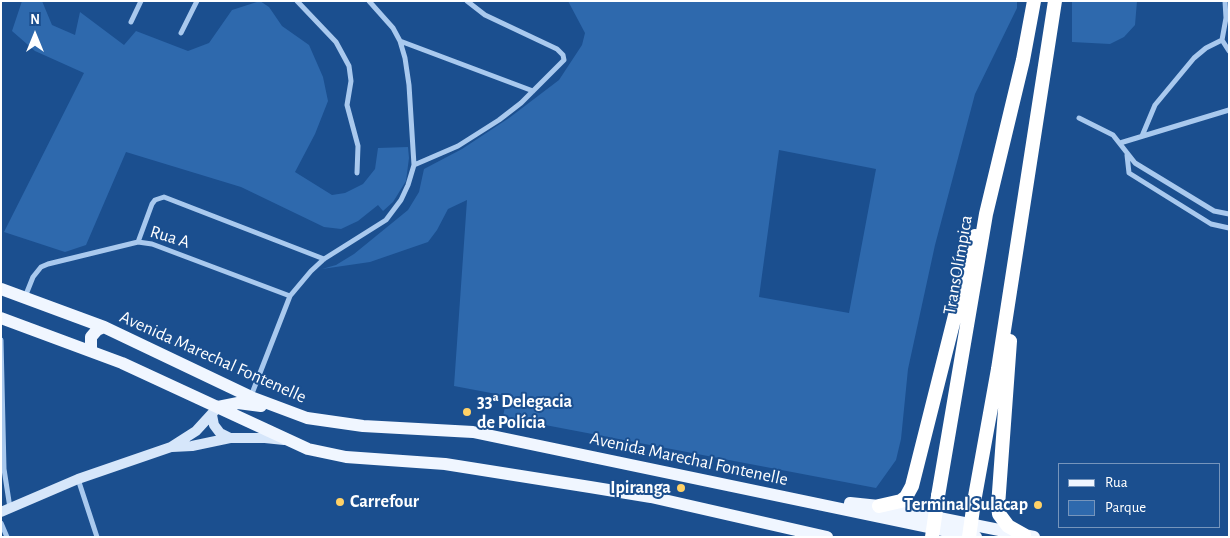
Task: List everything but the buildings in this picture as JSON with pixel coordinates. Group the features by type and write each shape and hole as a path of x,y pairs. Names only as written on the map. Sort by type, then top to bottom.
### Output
{"highway":[{"name":"TransOlímpica","path":"932,537 986,214 1023,60 1034,1"},
{"path":"969,537 1055,1"},
{"path":"880,506 901,502 912,486 966,263 976,233 986,214"},
{"path":"1011,283 1009,369 998,506 1002,520 1013,530 1029,536"}],"main road":[{"name":"Avenida Marechal Fontenelle","path":"1,289 104,327 281,410 332,423 483,434 976,537"},
{"path":"1,318 91,351 215,411 308,448 346,457 445,464 651,497 827,537"},
{"path":"91,351 91,337 104,327"},
{"path":"6,510 78,479 171,447 196,431 215,411 238,403 281,410"},
{"path":"215,411 214,426 230,438"},
{"path":"171,447 192,446 230,438 265,438 287,441"},
{"path":"826,506 843,503 880,506 1029,536"},
{"path":"904,523 905,536"}],"street":[{"path":"131,22 141,1"},
{"path":"181,34 197,1"},
{"path":"297,1 336,42 349,66 351,81 347,105 358,146 357,173"},
{"path":"251,396 290,296 324,259 386,220 401,200 414,164 410,85 400,41 393,28 369,1"},
{"path":"414,164 458,146 499,120 533,91 562,62 563,55 557,49 485,15 467,1"},
{"path":"1225,1 1226,18 1222,40 1229,51"},
{"path":"1142,136 1155,106 1194,58 1206,48 1222,40"},
{"path":"400,41 533,91"},
{"path":"1120,143 1229,110"},
{"path":"1079,118 1113,135 1127,155 1129,173 1211,224 1229,228"},
{"path":"1127,155 1214,211 1229,214"},
{"path":"138,242 152,204 155,200 164,197 324,259"},
{"name":"Rua A","path":"25,297 33,277 41,267 138,242 152,244 290,296"},
{"path":"1,340 6,510"},
{"path":"78,479 97,537"},
{"path":"1,523 7,537"}],"green space":[{"path":"22,1 42,1 52,25 75,35 80,12 124,45 136,31 188,51 209,43 232,10 260,1 269,7 282,26 309,45 323,77 328,101 315,134 295,172 332,195 345,193 363,184 375,169 378,148 408,147 409,158 406,181 393,202 383,211 378,205 358,221 341,229 324,227 241,187 126,152 86,245 65,252 4,232 84,73 35,51 12,31"},
{"path":"568,1 1017,1 1017,8 975,94 935,245 908,369 901,439 896,460 876,488 503,417 507,396 454,386 467,200 448,209 428,242 370,262 322,269 336,265 354,254 408,210 419,192 424,169 462,149 509,118 559,80 582,45 585,33","holes":["779,150 876,169 849,313 759,297"]},
{"path":"1072,1 1137,1 1135,25 1124,37 1110,44 1072,42"}],"place":[{"name":"33ª Delegacia de Polícia","path":"467,412"},
{"name":"Ipiranga","path":"681,488"},
{"name":"Carrefour","path":"340,502"},
{"name":"Terminal Sulacap","path":"1038,505"}]}
